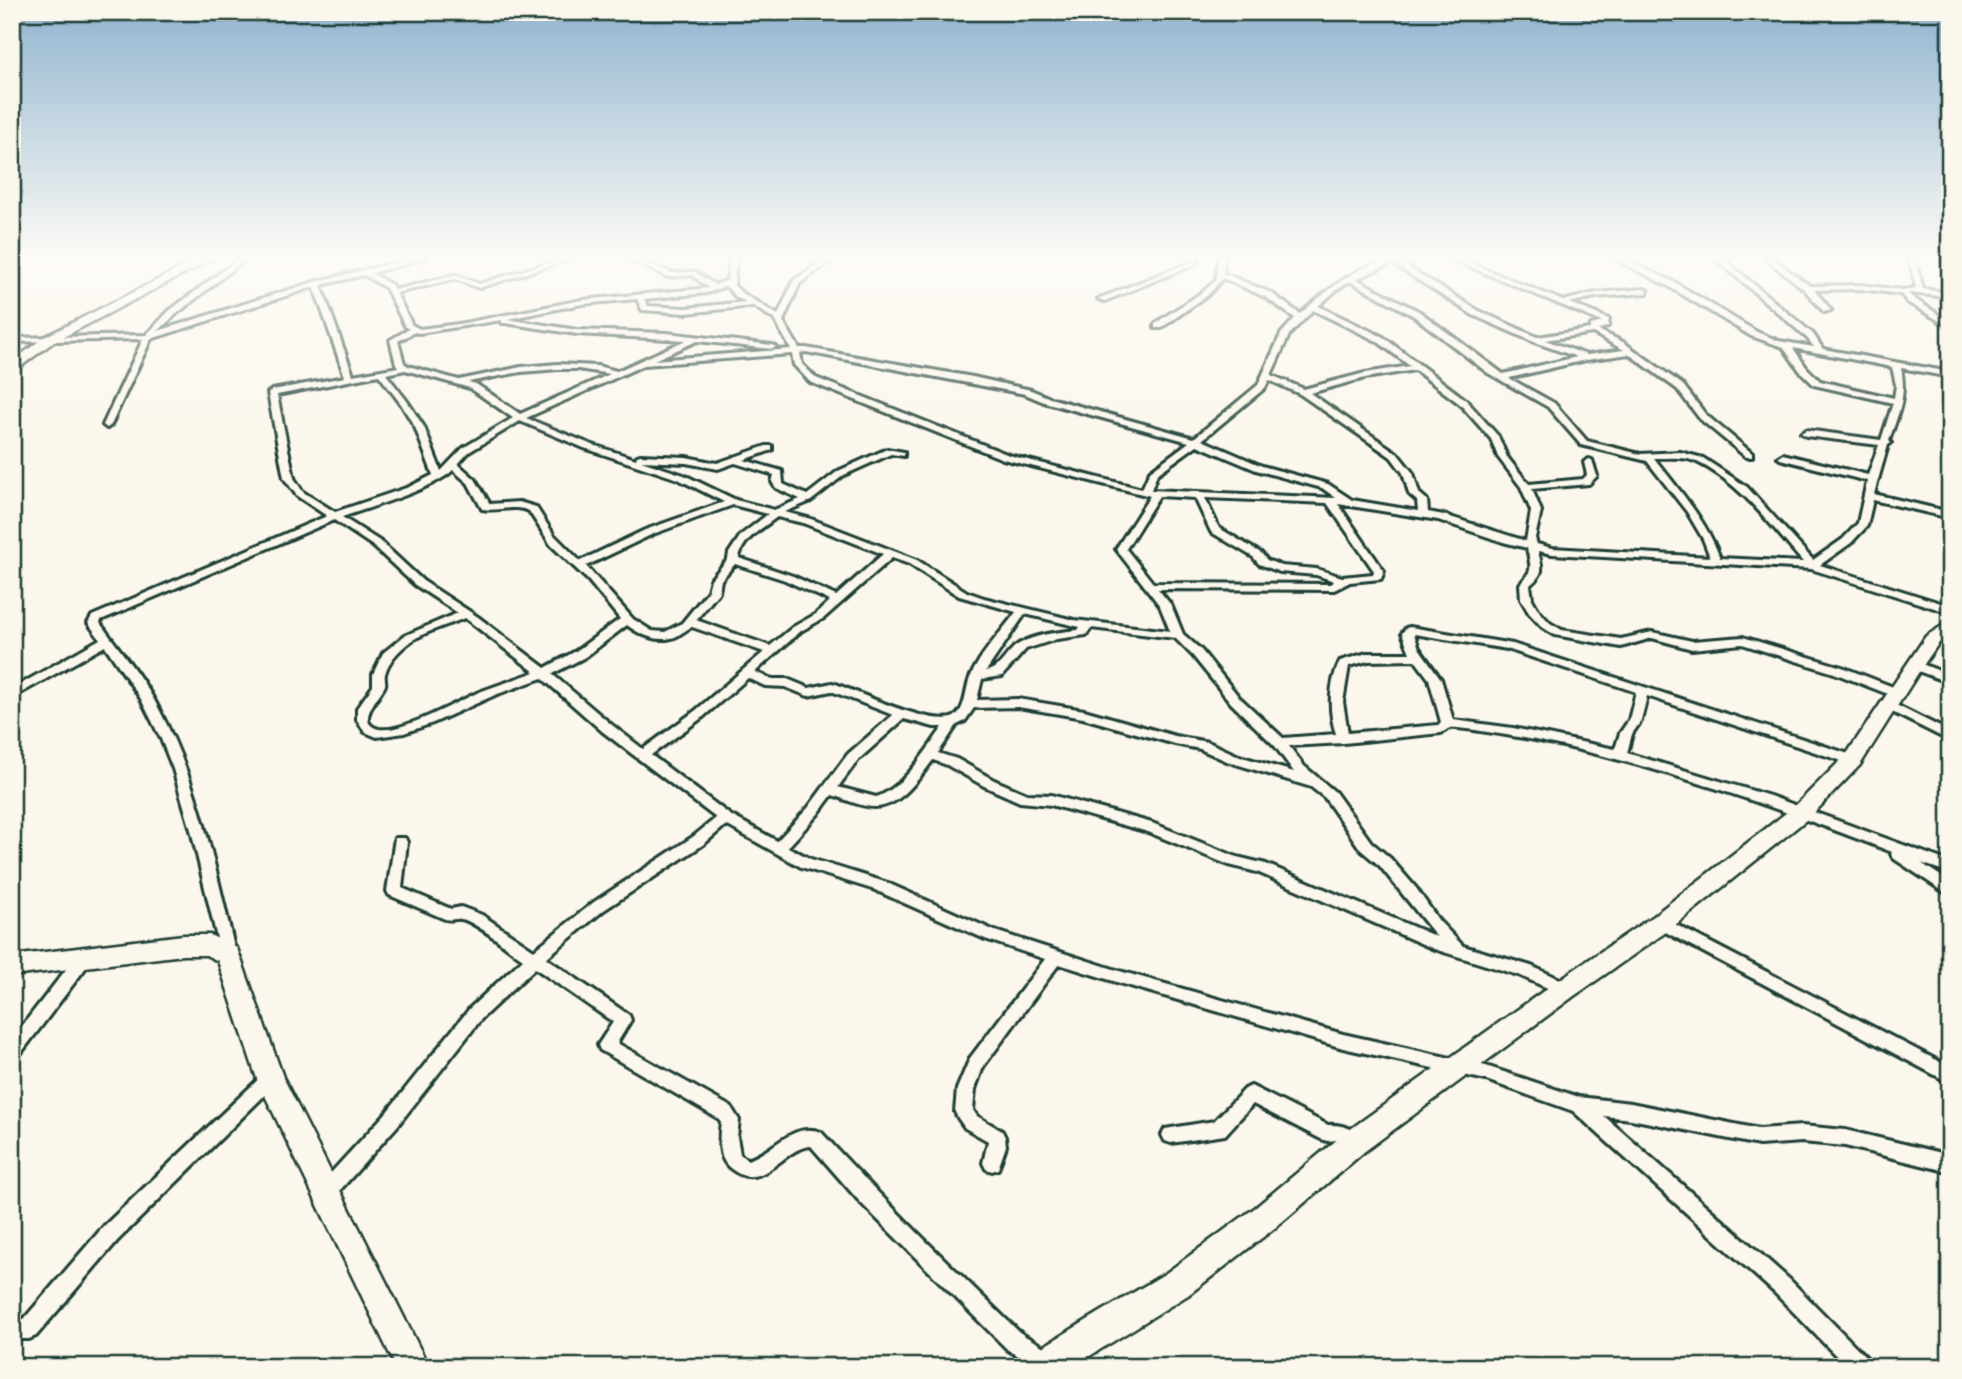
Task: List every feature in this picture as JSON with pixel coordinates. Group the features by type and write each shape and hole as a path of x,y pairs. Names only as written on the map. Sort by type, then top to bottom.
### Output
{"street":[{"path":"12,369 48,340 83,322"},
{"path":"107,425 148,337 163,322"},
{"path":"12,340 148,337 195,322"},
{"path":"330,322 349,379"},
{"path":"407,322 413,330"},
{"path":"479,322 438,330 413,330 394,340 400,364 405,368 459,381 484,392 505,411 587,446 681,477 732,502 807,521 890,554 931,572 963,594 1088,625 1178,635"},
{"path":"527,322 577,332 667,335 796,350 1014,389 1196,441 1259,468 1325,486 1349,502"},
{"path":"780,322 796,350 796,361 803,372 824,386 925,423 1006,457 1151,494 1349,502 1440,517 1531,546 1576,554 1812,566 1950,610"},
{"path":"1158,326 1163,322"},
{"path":"1296,322 1285,334 1262,386 1153,473 1151,494 1121,550 1152,586 1165,606 1178,635 1197,653 1221,685 1259,726 1280,743 1299,769 1330,795 1366,846 1385,862 1451,944 1472,957"},
{"path":"1345,322 1380,339 1453,394 1494,438 1503,457 1526,487 1536,512 1530,538 1535,576 1525,584 1524,591 1538,618 1559,633 1621,643 1652,635 1692,645 1743,640 1839,670 1893,700 1950,737"},
{"path":"1425,322 1501,377 1551,405 1584,443 1643,456 1680,455 1700,460 1744,489 1812,566"},
{"path":"1497,322 1586,358"},
{"path":"1594,331 1594,327 1606,322"},
{"path":"1735,322 1754,334 1787,346 1896,363 1950,375"},
{"path":"1794,322 1821,350"},
{"path":"1537,340 1594,331 1680,387 1703,417 1749,455"},
{"path":"413,1367 270,1079 228,955 189,799 166,736 153,708 94,623 102,614 335,516 412,489 439,476 466,450 519,418 694,339"},
{"path":"1787,346 1817,383 1898,401"},
{"path":"642,363 671,363 796,350"},
{"path":"1501,377 1586,358 1630,352"},
{"path":"1812,566 1860,530 1872,479 1898,401 1900,385 1896,363"},
{"path":"459,381 524,368 586,365 617,373"},
{"path":"1303,392 1365,376 1416,367"},
{"path":"405,368 272,393 293,487 377,544 419,583 466,614 544,673 607,728 725,818 806,863 880,886 938,914 1055,957 1343,1041 1486,1073 1579,1105 1631,1111 1759,1137 1802,1134 1845,1138 1883,1145 1950,1164"},
{"path":"381,373 403,399 418,425 432,466 439,476"},
{"path":"1268,377 1303,392 1403,464 1414,494 1422,500 1423,514"},
{"path":"1806,433 1886,443"},
{"path":"624,457 686,460 718,466 769,448"},
{"path":"453,465 472,481 486,507 523,506 534,510 551,539 580,565 626,620 637,628 662,636 672,635 686,625 713,592 716,579 733,560 734,553 746,537 777,512 808,499 841,473 869,458 890,451 901,454"},
{"path":"1643,456 1657,467 1691,511 1708,538 1716,560"},
{"path":"1783,457 1872,479"},
{"path":"737,461 779,473 779,486 808,499"},
{"path":"1526,487 1586,482 1592,476 1589,462"},
{"path":"1868,496 1950,515"},
{"path":"1199,497 1215,530 1263,562 1280,569 1317,572 1340,580 1377,577 1379,571 1330,500"},
{"path":"580,565 649,532 732,502"},
{"path":"644,754 699,715 797,629 820,616 890,554"},
{"path":"733,560 789,578 836,600"},
{"path":"1152,586 1334,587 1340,580"},
{"path":"747,673 769,683 788,683 808,692 832,687 902,714 934,723 953,722 961,718 970,704 977,676 987,658 1023,611"},
{"path":"466,614 408,638 387,656 379,674 379,686 363,708 364,723 369,729 385,733 424,722 480,696 544,673 575,657 626,620"},
{"path":"686,625 693,623 772,652"},
{"path":"977,676 998,673 1022,647 1055,636 1082,633 1088,625"},
{"path":"400,842 394,891 450,915 461,914 477,919 623,1020 606,1045 725,1113 730,1120 728,1137 732,1159 745,1169 764,1164 797,1139 815,1138 867,1196 1015,1343 1052,1365 1177,1284 1266,1217 1355,1142 1565,989 1661,923 1802,811 1853,760 1914,665 1932,640 1950,625"},
{"path":"1448,723 1434,679 1419,656 1408,633 1410,630 1509,646 1853,760"},
{"path":"12,694 106,641"},
{"path":"1344,739 1338,726 1336,691 1344,664 1367,657 1419,656"},
{"path":"1914,665 1950,678"},
{"path":"1620,753 1626,733 1635,721 1642,691"},
{"path":"970,704 1018,703 1084,714 1175,740 1203,745 1234,759 1315,783"},
{"path":"779,848 813,811 853,757 902,714"},
{"path":"829,789 877,803 888,800 932,755 953,722"},
{"path":"1280,743 1441,729 1448,723 1505,729 1620,753 1802,811 1950,868"},
{"path":"932,755 952,762 1025,799 1052,800 1152,828 1234,861 1261,868 1439,945 1525,971 1565,989"},
{"path":"326,1192 392,1119 476,1013 533,960 599,906 699,840 725,818"},
{"path":"1881,842 1950,890"},
{"path":"1661,923 1950,1076"},
{"path":"12,966 183,945 210,945 228,955"},
{"path":"992,1163 998,1146 996,1137 971,1122 964,1112 966,1088 976,1063 1055,957"},
{"path":"12,1052 84,958"},
{"path":"12,1329 29,1329 119,1224 270,1079"},
{"path":"1171,1135 1219,1129 1251,1094 1328,1133 1339,1132 1355,1142"},
{"path":"1579,1105 1782,1286 1862,1367"}]}
